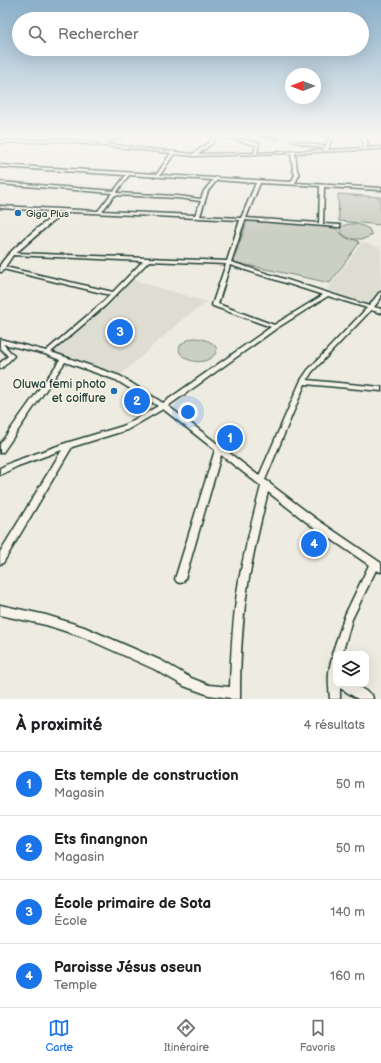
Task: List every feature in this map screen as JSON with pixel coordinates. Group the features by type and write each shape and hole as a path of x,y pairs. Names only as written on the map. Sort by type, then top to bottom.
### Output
{"street":[{"path":"26,168 381,189"},
{"path":"158,175 163,168"},
{"path":"293,183 297,175 295,168"},
{"path":"99,212 128,174"},
{"path":"197,217 206,191 217,178"},
{"path":"259,181 244,219 215,305 275,327"},
{"path":"0,183 202,200"},
{"path":"321,224 322,186"},
{"path":"0,207 244,219 338,226"},
{"path":"74,211 56,217 12,254 0,269 114,294"},
{"path":"12,254 229,264 381,311"},
{"path":"47,353 114,294 147,260"},
{"path":"0,472 15,464 69,445 125,428 162,406 275,327 328,294"},
{"path":"0,610 46,620 84,632 158,665 188,682 209,690 235,696 242,592 263,482 303,382 310,371 371,307 381,294"},
{"path":"0,343 47,353 63,360 99,370 118,378 162,406 219,448 312,521 377,566 348,618 338,651"},
{"path":"0,343 12,356 0,367"},
{"path":"0,450 63,360"},
{"path":"303,382 381,389"},
{"path":"0,560 69,445"},
{"path":"180,579 219,448"},
{"path":"335,687 335,699"},
{"path":"349,687 368,699"}],"shaded area":[{"path":"338,194 380,197 381,225 339,221"},
{"path":"248,219 335,228 346,238 351,239 342,234 340,228 347,224 354,224 369,229 372,235 364,239 352,239 358,241 359,243 330,283 233,262"},
{"path":"362,242 381,248 381,290 366,304 327,290"},
{"path":"130,279 208,302 184,318 119,376 49,351"},
{"path":"194,338 204,339 216,346 217,350 215,354 211,358 203,361 195,361 183,356 180,351 180,346 184,342"}],"place":[{"name":"Giga Plus","path":"18,213"},
{"name":"École primaire de Sota","path":"120,332"},
{"name":"Oluwa femi photo et coiffure","path":"114,391"},
{"name":"Ets finangnon","path":"137,401"},
{"name":"Ets temple de construction","path":"230,438"},
{"name":"Paroisse Jésus oseun","path":"314,544"}]}
